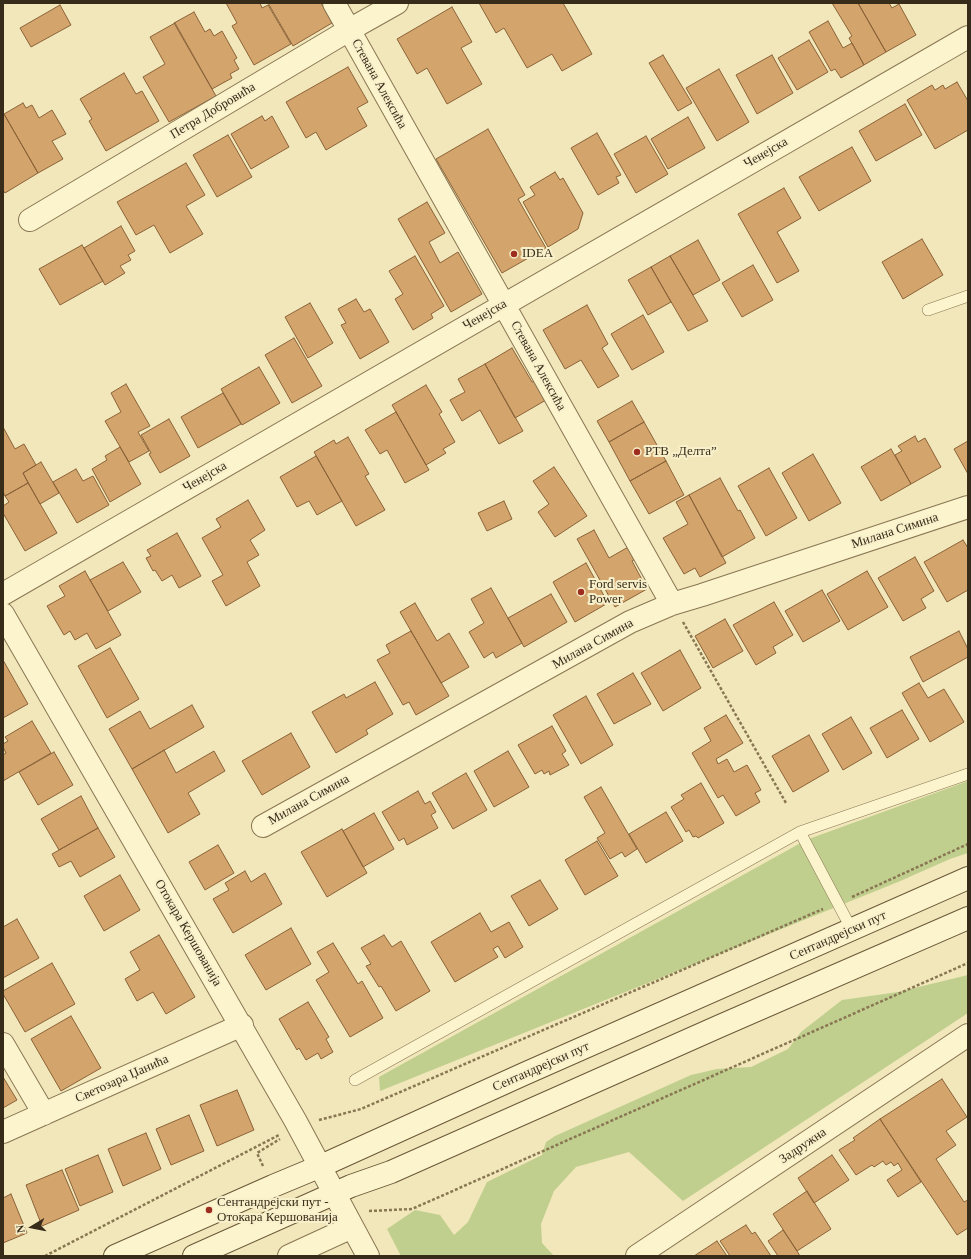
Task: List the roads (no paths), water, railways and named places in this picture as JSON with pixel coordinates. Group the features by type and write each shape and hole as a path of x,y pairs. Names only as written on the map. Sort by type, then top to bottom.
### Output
{"street":[{"name":"Стевана Алексића","path":"334,3 672,604"},
{"name":"Петра Добровића","path":"30,220 397,3"},
{"name":"Ченејска","path":"3,594 968,36"},
{"name":"Милана Симина","path":"263,826 630,622 672,604 968,507"},
{"name":"Отокара Кершованија","path":"3,614 242,1025 321,1166 368,1256"},
{"name":"Сентандрејски пут","path":"115,1256 968,878"},
{"path":"289,1256 391,1172 968,918"},
{"name":"Светозара Џанића","path":"3,1132 242,1025"},
{"name":"Задружна","path":"637,1256 968,1035"},
{"path":"3,1044 44,1114"},
{"path":"194,1256 343,1210"}],"lane":[{"path":"928,310 968,296"},
{"path":"355,1080 800,832 968,774"},
{"path":"800,832 852,930"}],"place":[{"name":"IDEA","path":"514,254"},
{"name":"РТВ „Делта”","path":"637,452"},
{"name":"Ford servis Power","path":"581,592"},
{"name":"Сентандрејски пут - Отокара Кершованија","path":"209,1210"}]}
